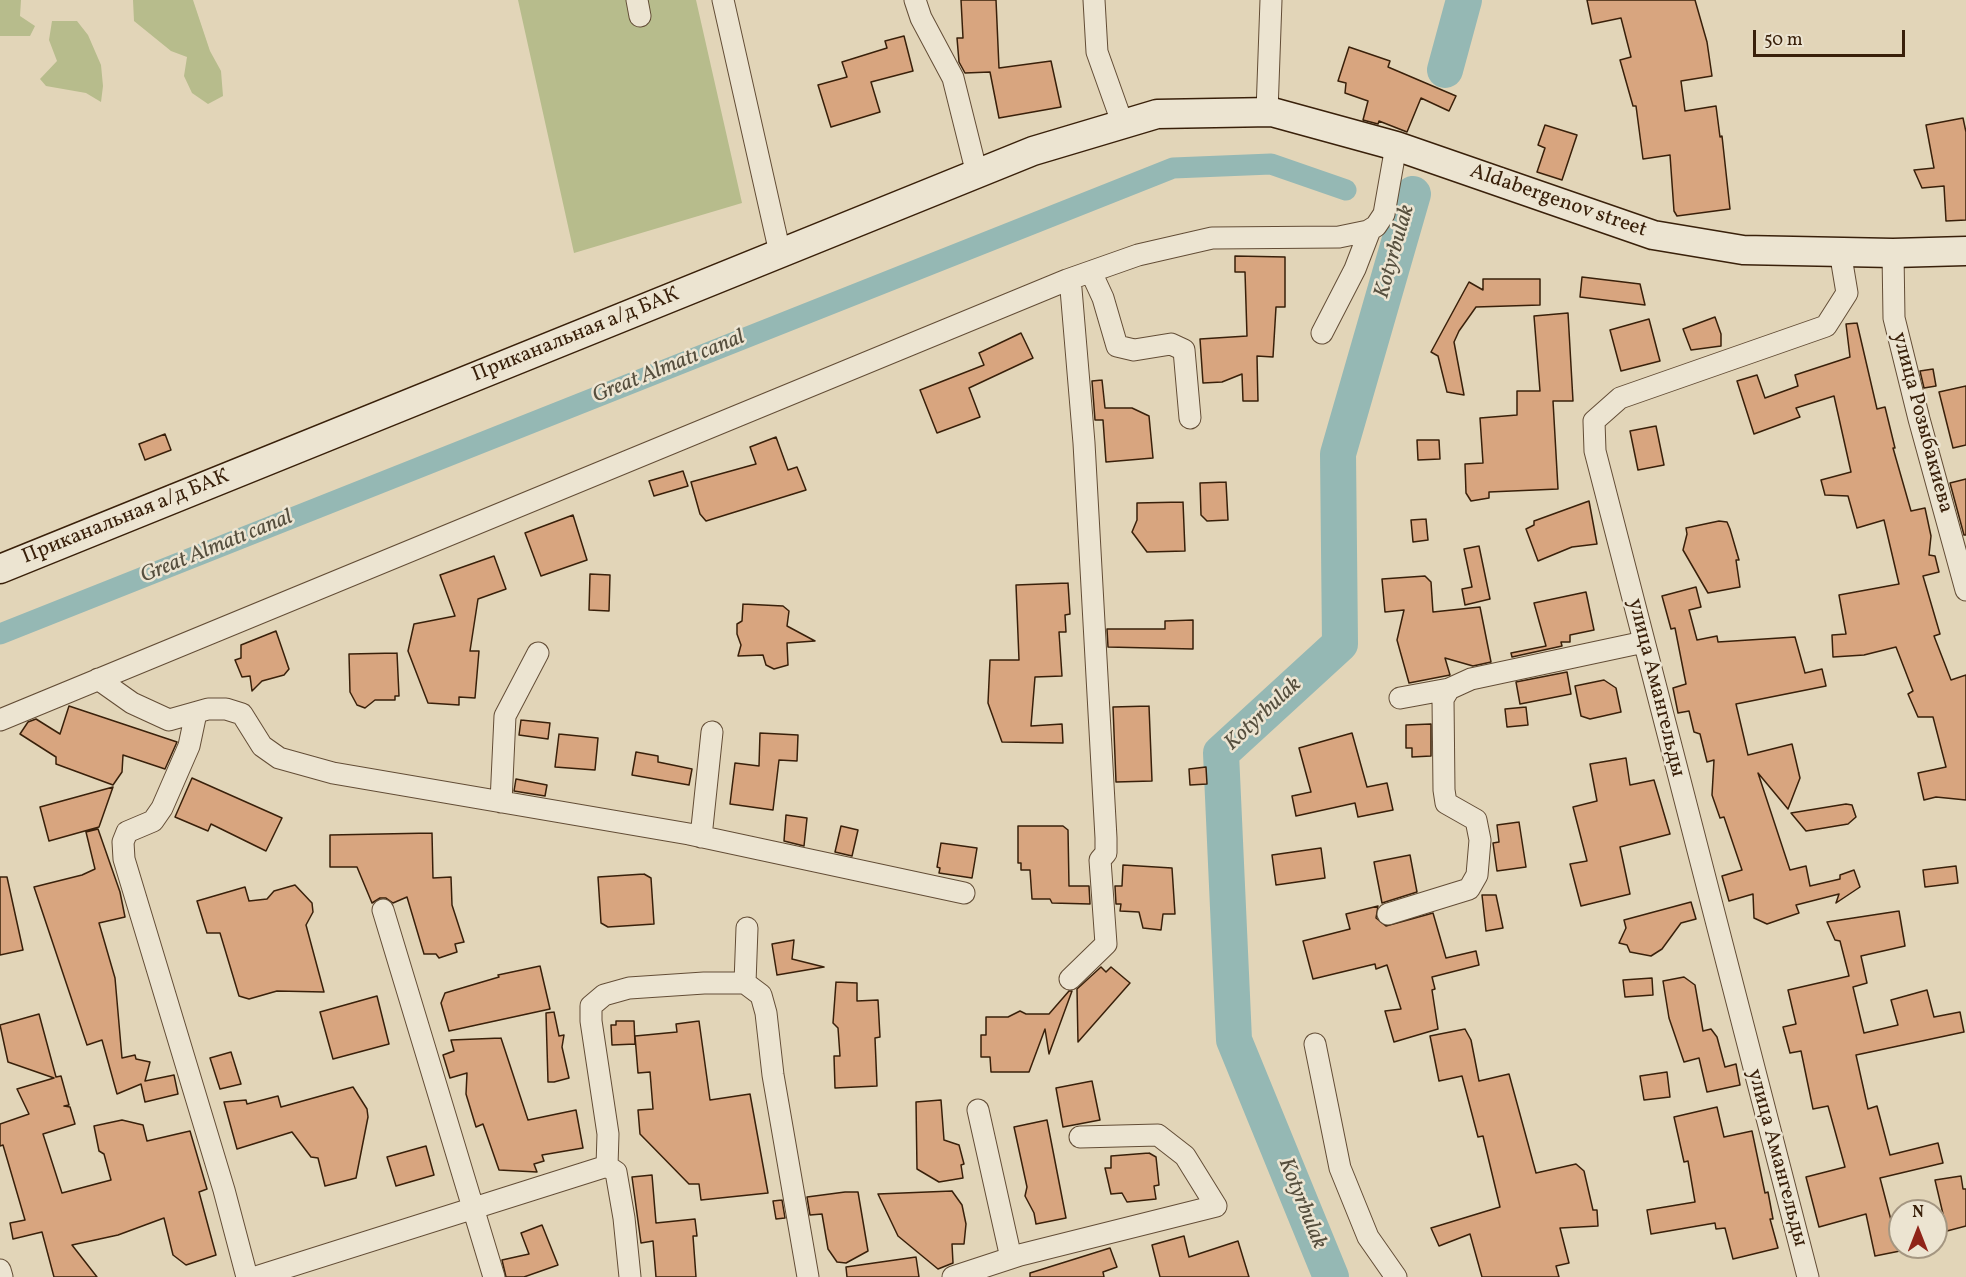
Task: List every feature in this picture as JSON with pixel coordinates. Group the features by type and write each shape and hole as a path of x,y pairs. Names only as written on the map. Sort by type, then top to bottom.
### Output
{"main road":[{"name":"Aldabergenov street","path":"1157,114 1267,112 1396,146 1653,235 1743,250 1893,254 1966,251"},
{"name":"Приканальная а/д БАК","path":"0,569 1033,151 1157,114"}],"street":[{"path":"723,0 780,254"},
{"path":"915,0 921,18 953,78 977,174"},
{"path":"1094,0 1097,52 1123,124"},
{"path":"1267,112 1270,0"},
{"path":"0,720 1067,280 1138,255 1212,238 1358,235 1376,226 1384,214 1396,146"},
{"path":"1322,333 1355,268 1370,230"},
{"name":"улица Амангельды","path":"1808,1277 1595,452 1594,421 1620,398 1826,326 1847,293 1840,251"},
{"name":"улица Розыбакиева","path":"1893,254 1894,318 1966,590"},
{"path":"1091,272 1103,298 1117,346 1134,350 1171,344 1184,350 1190,418"},
{"path":"1067,280 1071,289 1084,443 1106,838 1106,853 1100,860 1106,944 1070,979"},
{"path":"1400,698 1449,689 1471,679 1644,642"},
{"path":"501,801 505,716 538,653"},
{"path":"98,679 132,703 170,720 208,709 226,709 242,714 262,746 279,758 333,773 701,837 964,893"},
{"path":"1388,914 1469,889 1477,874 1480,840 1476,820 1446,803 1444,790 1443,699 1449,689"},
{"path":"196,713 189,746 162,808 153,821 127,832 123,842 124,859 224,1190 247,1277"},
{"path":"701,837 712,732"},
{"path":"383,910 494,1277"},
{"path":"746,983 747,928"},
{"path":"607,1166 608,1134 591,1021 591,1005 604,995 628,988 746,983 761,995 766,1013 773,1075 808,1277"},
{"path":"1315,1044 1340,1168 1368,1237 1396,1277"},
{"path":"978,1110 1011,1258"},
{"path":"953,1277 986,1272 1011,1258 1216,1206 1185,1156 1158,1135 1080,1137"},
{"path":"256,1277 607,1166"},
{"path":"607,1166 616,1172 624,1218 630,1277"},
{"path":"0,1270 2,1277"}],"green space":[{"path":"0,0 21,0 20,16 35,26 30,36 0,36"},
{"path":"133,0 193,0 210,51 221,71 223,96 208,104 192,93 184,76 187,57 171,51 134,21"},
{"path":"518,0 696,0 742,203 574,253"},
{"path":"52,21 77,21 88,35 101,65 103,86 101,102 86,93 46,86 40,79 57,61 49,40"}],"building":[{"path":"961,0 996,0 999,68 1051,61 1061,107 999,118 990,72 965,73 959,62 957,38 963,38"},
{"path":"1587,0 1695,0 1707,42 1712,76 1681,81 1685,111 1716,106 1720,137 1722,136 1730,209 1677,216 1674,211 1670,155 1643,159 1636,106 1633,106 1620,60 1631,57 1621,18 1592,24"},
{"path":"904,36 913,71 871,82 880,112 831,127 818,85 847,77 842,62 887,48 885,41"},
{"path":"1349,47 1390,61 1388,67 1456,96 1449,111 1421,98 1407,132 1379,121 1378,124 1363,120 1368,101 1345,93 1346,83 1338,81"},
{"path":"1963,118 1966,132 1966,220 1946,221 1944,186 1922,188 1914,170 1934,168 1926,125"},
{"path":"1545,125 1577,135 1562,180 1537,172 1545,148 1538,145"},
{"path":"1235,256 1285,257 1285,307 1276,307 1273,357 1257,356 1258,401 1243,401 1242,374 1222,382 1203,383 1200,339 1247,336 1245,272 1235,272"},
{"path":"1582,277 1640,284 1645,305 1580,297"},
{"path":"1483,279 1540,279 1540,305 1476,307 1454,342 1464,395 1447,392 1438,356 1431,352 1469,282 1483,290"},
{"path":"1568,313 1573,401 1553,401 1558,489 1489,492 1489,498 1471,501 1466,493 1465,464 1483,463 1480,418 1517,415 1517,391 1540,391 1534,316"},
{"path":"1715,317 1721,334 1721,346 1691,350 1683,329"},
{"path":"1649,319 1660,361 1621,371 1610,330"},
{"path":"1857,323 1877,409 1885,407 1895,448 1893,448 1911,511 1925,508 1931,536 1929,555 1935,556 1939,572 1923,576 1940,634 1934,636 1951,680 1966,675 1966,800 1936,797 1924,800 1918,773 1946,767 1933,717 1918,717 1908,694 1913,691 1896,647 1864,655 1833,657 1832,635 1846,634 1839,595 1899,584 1884,520 1857,528 1848,496 1825,495 1821,480 1851,472 1834,396 1796,408 1800,417 1754,434 1737,381 1757,375 1765,398 1798,386 1795,375 1850,357 1846,324"},
{"path":"1021,333 1033,358 969,388 980,417 937,433 920,390 984,365 979,353"},
{"path":"1933,369 1936,386 1924,388 1920,371"},
{"path":"1102,380 1105,408 1132,408 1149,416 1153,458 1106,462 1103,420 1095,420 1092,381"},
{"path":"1966,386 1966,445 1953,448 1939,392"},
{"path":"1656,426 1664,465 1638,470 1630,431"},
{"path":"165,434 171,450 145,460 139,444"},
{"path":"776,437 788,470 797,467 806,490 706,521 700,514 691,482 756,464 750,447"},
{"path":"1417,440 1439,440 1440,459 1418,460"},
{"path":"683,471 688,486 654,496 649,481"},
{"path":"1966,479 1966,535 1964,535 1950,483"},
{"path":"1226,482 1228,520 1207,521 1201,515 1200,483"},
{"path":"1589,501 1597,544 1572,547 1538,561 1526,529 1534,525 1534,521"},
{"path":"1183,502 1185,551 1147,552 1132,532 1137,520 1137,503"},
{"path":"573,515 587,560 541,576 525,533"},
{"path":"1426,519 1428,540 1413,542 1411,520"},
{"path":"1719,521 1727,522 1730,529 1739,560 1736,560 1740,587 1708,593 1683,550 1687,534 1686,528"},
{"path":"1479,546 1490,599 1465,605 1462,589 1472,587 1464,549"},
{"path":"494,556 506,589 478,599 470,651 479,651 475,698 459,697 459,705 428,703 408,651 414,624 455,616 440,575"},
{"path":"590,574 610,575 609,611 589,610"},
{"path":"1425,576 1431,582 1433,612 1480,607 1491,662 1473,666 1445,658 1450,675 1409,683 1397,640 1404,610 1385,612 1382,579"},
{"path":"1068,583 1070,614 1065,615 1066,632 1059,632 1062,676 1035,677 1031,726 1062,724 1063,743 1002,742 988,703 990,660 1019,660 1016,585"},
{"path":"1696,587 1701,607 1689,610 1697,640 1717,636 1718,642 1795,637 1805,673 1822,669 1826,686 1736,704 1748,755 1792,744 1800,778 1788,809 1758,773 1790,870 1806,866 1810,886 1840,879 1840,875 1854,870 1860,887 1836,903 1839,894 1796,905 1799,913 1767,924 1754,918 1753,894 1729,901 1722,876 1742,870 1724,817 1720,818 1712,795 1714,760 1707,762 1700,734 1694,732 1689,711 1678,713 1673,688 1686,684 1675,628 1671,629 1662,596"},
{"path":"1586,592 1594,630 1570,635 1570,642 1561,642 1562,646 1512,657 1511,653 1546,646 1534,603"},
{"path":"743,604 783,606 789,611 787,626 815,641 787,643 788,665 774,669 766,665 763,655 738,656 741,645 737,634 737,624 742,621"},
{"path":"1193,620 1193,649 1108,647 1107,629 1165,629 1165,621"},
{"path":"276,631 289,669 284,675 262,681 252,691 250,676 242,677 235,660 241,658 241,645"},
{"path":"397,653 399,696 395,696 395,700 375,700 365,708 357,705 350,692 349,654"},
{"path":"1567,672 1571,694 1520,704 1516,682"},
{"path":"1604,680 1616,688 1621,712 1590,719 1581,716 1575,686"},
{"path":"69,706 177,742 165,769 123,755 122,772 113,785 56,764 56,757 20,734 28,722 36,719 60,734"},
{"path":"1149,706 1152,781 1116,782 1113,707"},
{"path":"1526,707 1528,725 1507,727 1505,709"},
{"path":"521,720 550,723 548,739 519,735"},
{"path":"1431,724 1431,756 1412,757 1412,748 1406,748 1406,725"},
{"path":"760,733 798,735 797,761 779,760 773,810 730,804 735,763 759,766"},
{"path":"1352,733 1367,787 1387,783 1393,810 1358,817 1355,803 1296,816 1292,796 1311,792 1299,748"},
{"path":"559,734 598,738 595,770 555,767"},
{"path":"636,752 658,756 658,762 692,769 689,785 632,775"},
{"path":"1626,758 1630,785 1654,780 1670,834 1620,847 1630,894 1581,906 1570,864 1587,861 1573,807 1597,801 1590,764"},
{"path":"1206,767 1207,784 1190,785 1189,769"},
{"path":"192,778 282,818 266,851 211,824 208,831 175,817"},
{"path":"516,779 547,785 545,796 514,791"},
{"path":"113,787 99,827 49,841 40,807"},
{"path":"1852,805 1856,817 1848,824 1806,831 1791,813"},
{"path":"786,815 807,818 804,846 784,841"},
{"path":"1519,822 1526,867 1497,871 1493,843 1499,842 1497,825"},
{"path":"841,826 858,830 852,856 835,852"},
{"path":"1018,826 1063,826 1068,830 1069,886 1089,886 1090,904 1052,903 1050,899 1032,899 1030,870 1021,870 1021,863 1018,863"},
{"path":"98,829 120,892 125,917 99,923 115,978 122,1058 135,1055 136,1059 150,1062 145,1081 174,1075 178,1094 145,1102 141,1084 117,1094 102,1040 87,1045 34,887 82,875 95,869 86,832"},
{"path":"432,833 433,878 451,877 452,905 464,942 455,944 457,952 439,958 436,954 424,954 407,897 393,903 386,898 380,898 372,903 357,867 330,867 330,835"},
{"path":"941,843 977,848 972,878 939,873 940,868 937,867"},
{"path":"1321,848 1325,878 1276,885 1272,855"},
{"path":"1410,855 1417,892 1382,903 1374,862"},
{"path":"1123,865 1172,868 1175,914 1163,914 1161,930 1143,928 1139,912 1120,911 1121,904 1116,904 1115,886 1122,886"},
{"path":"1956,866 1958,883 1925,887 1923,870"},
{"path":"644,874 651,878 654,924 608,927 601,923 598,877"},
{"path":"0,877 7,877 23,950 0,955"},
{"path":"295,885 312,903 313,912 306,925 324,992 277,991 249,999 239,996 220,933 207,933 197,901 245,887 249,901 267,899 274,891"},
{"path":"1482,895 1496,895 1503,928 1486,931"},
{"path":"1691,902 1696,919 1681,923 1662,949 1651,956 1630,952 1627,945 1619,943 1626,928 1624,920"},
{"path":"1378,906 1376,918 1386,926 1433,913 1446,958 1476,951 1479,965 1432,977 1438,1029 1394,1042 1385,1011 1401,1009 1387,965 1376,969 1375,964 1313,979 1303,941 1350,929 1346,914"},
{"path":"1899,911 1905,946 1861,956 1867,983 1853,987 1864,1033 1898,1025 1891,1000 1927,990 1934,1017 1960,1012 1964,1032 1856,1055 1868,1109 1877,1106 1890,1155 1938,1143 1943,1163 1880,1178 1888,1209 1888,1253 1875,1256 1866,1214 1819,1227 1806,1177 1845,1167 1828,1106 1813,1109 1801,1051 1790,1053 1783,1027 1796,1024 1788,990 1849,976 1840,941 1835,940 1827,922"},
{"path":"794,940 792,959 824,967 777,975 772,944"},
{"path":"540,966 550,1009 449,1031 441,1003 445,993 499,977 498,975"},
{"path":"1101,967 1106,972 1111,967 1130,983 1078,1042 1077,989"},
{"path":"1684,977 1695,985 1703,1031 1711,1029 1717,1037 1725,1067 1736,1064 1740,1085 1707,1092 1699,1058 1684,1062 1669,1018 1663,981"},
{"path":"1652,978 1653,995 1625,997 1623,980"},
{"path":"836,982 857,983 857,1001 878,1000 880,1037 875,1038 877,1086 835,1088 834,1056 840,1056 838,1028 833,1023"},
{"path":"1069,991 1072,991 1049,1054 1045,1029 1029,1072 991,1072 990,1057 981,1057 981,1035 986,1035 986,1017 1008,1017 1020,1011 1026,1014 1049,1014"},
{"path":"377,996 389,1044 333,1059 320,1012"},
{"path":"554,1012 559,1036 564,1035 562,1047 569,1078 548,1082 546,1013"},
{"path":"39,1014 56,1077 61,1076 69,1105 64,1106 70,1107 75,1124 43,1134 62,1193 111,1180 104,1154 99,1151 94,1126 122,1120 143,1125 147,1141 190,1131 207,1189 199,1192 216,1255 186,1265 173,1255 164,1218 118,1235 72,1245 97,1277 54,1277 42,1232 13,1239 10,1223 25,1220 3,1145 0,1146 0,1124 29,1114 17,1089 54,1078 8,1062 0,1025"},
{"path":"616,1021 634,1021 635,1044 612,1045 611,1025 616,1025"},
{"path":"699,1021 710,1100 750,1094 768,1193 701,1200 699,1184 689,1184 640,1134 638,1110 653,1109 650,1072 638,1073 635,1036 677,1032 676,1024"},
{"path":"1465,1029 1471,1040 1479,1081 1509,1074 1536,1173 1576,1164 1584,1171 1593,1210 1597,1210 1598,1226 1560,1228 1569,1263 1556,1266 1559,1277 1482,1277 1470,1234 1439,1246 1431,1228 1500,1207 1483,1136 1478,1137 1462,1076 1439,1081 1430,1036"},
{"path":"501,1038 528,1120 576,1110 583,1148 542,1155 544,1161 534,1164 537,1172 499,1170 483,1124 476,1127 466,1094 467,1073 450,1078 443,1055 454,1051 451,1040"},
{"path":"231,1052 241,1084 220,1089 210,1058"},
{"path":"1667,1072 1670,1097 1644,1100 1640,1076"},
{"path":"1092,1081 1100,1120 1063,1127 1056,1088"},
{"path":"353,1087 367,1109 368,1117 356,1178 325,1186 318,1158 311,1157 292,1132 237,1149 224,1102 246,1100 247,1104 278,1096 281,1107"},
{"path":"941,1100 944,1140 959,1145 964,1164 961,1165 963,1178 939,1182 917,1169 916,1102"},
{"path":"1717,1107 1724,1137 1752,1131 1765,1193 1768,1192 1773,1219 1770,1219 1778,1248 1733,1259 1725,1228 1716,1229 1715,1223 1651,1234 1647,1210 1695,1202 1688,1161 1684,1162 1674,1117"},
{"path":"1047,1120 1066,1218 1036,1224 1034,1213 1025,1196 1027,1187 1014,1127"},
{"path":"426,1146 434,1175 396,1186 387,1157"},
{"path":"1149,1153 1156,1157 1159,1185 1154,1186 1156,1199 1127,1202 1122,1193 1111,1194 1105,1168 1111,1168 1111,1156"},
{"path":"652,1175 656,1223 695,1219 697,1236 693,1236 696,1277 656,1277 653,1241 641,1243 632,1177"},
{"path":"1961,1176 1963,1189 1966,1189 1966,1226 1948,1231 1948,1199 1939,1199 1935,1180"},
{"path":"952,1191 962,1205 966,1224 964,1244 952,1244 953,1263 938,1269 898,1236 878,1194"},
{"path":"858,1192 868,1251 846,1263 837,1262 828,1249 822,1214 810,1215 807,1197"},
{"path":"782,1200 785,1218 776,1219 773,1201"},
{"path":"542,1225 558,1265 524,1277 506,1277 502,1260 529,1254 521,1233"},
{"path":"1184,1236 1189,1257 1238,1241 1249,1277 1160,1277 1152,1245"},
{"path":"1110,1248 1117,1267 1103,1272 1104,1277 1030,1277 1030,1273"},
{"path":"916,1257 919,1277 847,1277 846,1267"}],"waterway":[{"name":"Kotyrbulak","path":"1445,70 1464,0"},
{"name":"Great Almatı canal","path":"0,634 1173,168 1271,164 1346,190"},
{"name":"Kotyrbulak","path":"1331,1277 1234,1040 1221,753 1340,644 1338,454 1413,194"}]}
